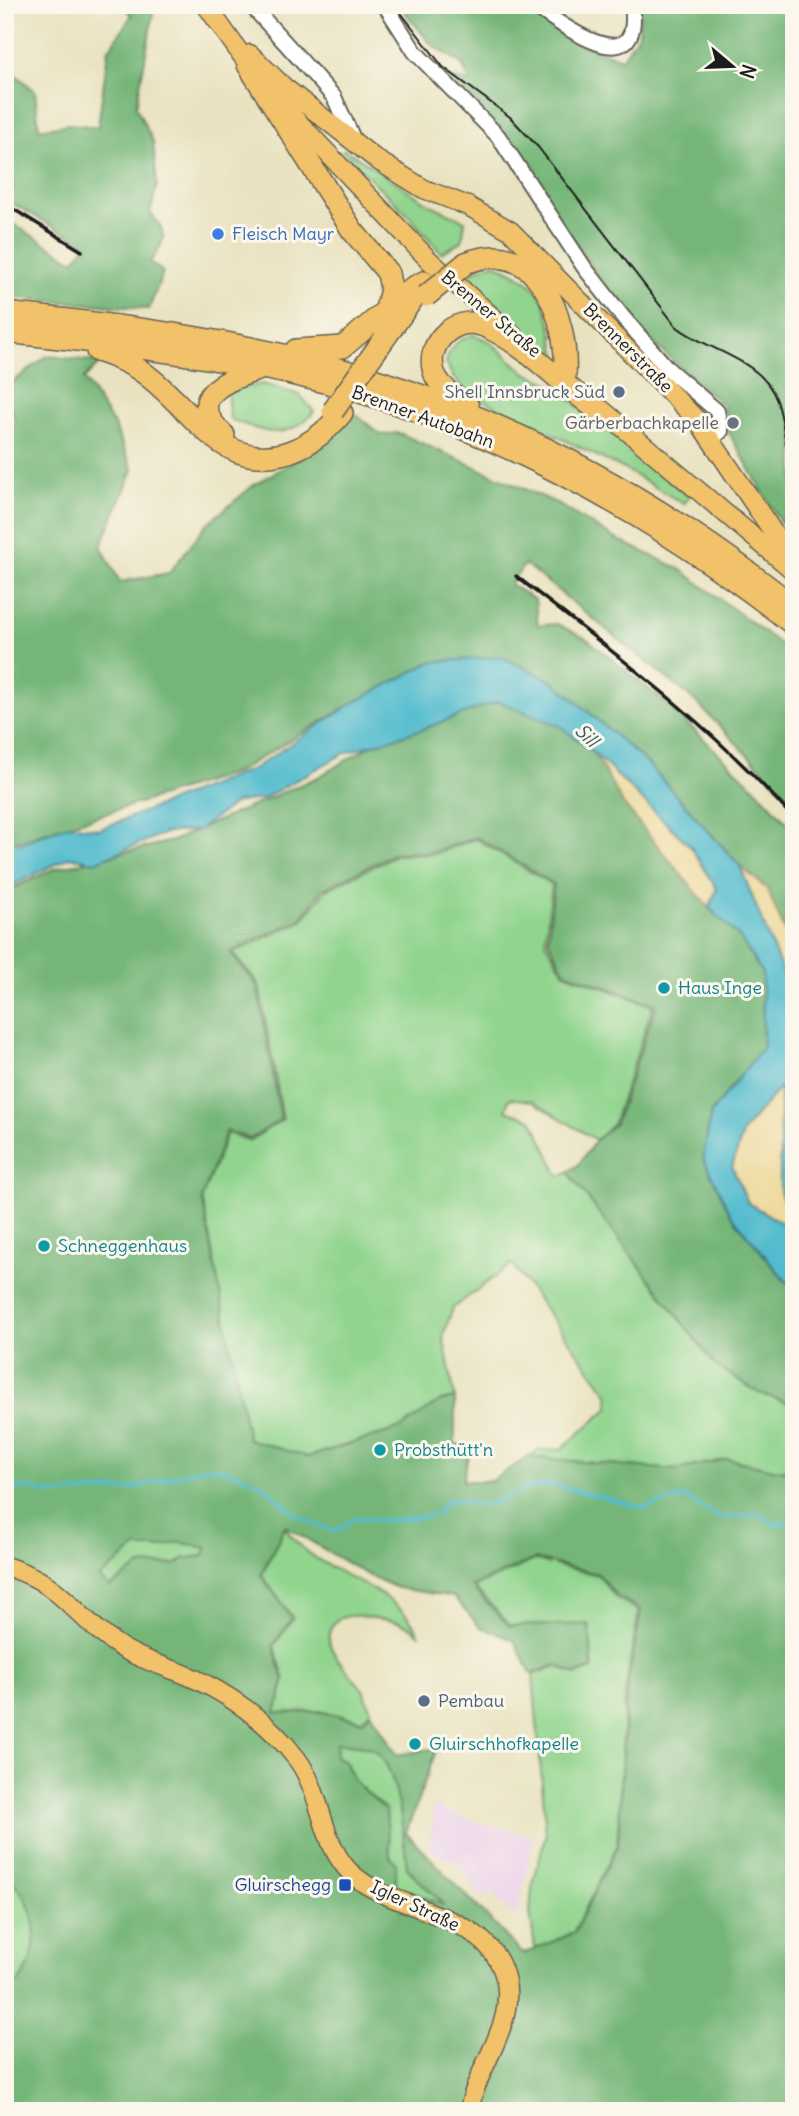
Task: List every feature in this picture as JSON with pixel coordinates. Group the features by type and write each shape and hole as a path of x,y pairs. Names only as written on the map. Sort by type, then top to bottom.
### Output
{"highway":[{"path":"248,65 352,230 388,273 391,289 386,309"},
{"path":"337,412 311,433 286,446 256,448 230,439 210,418 208,404 212,394 224,381 265,360 343,346 386,309 420,289 478,246 498,243 536,258"},
{"path":"464,258 500,257 518,265 540,281 551,297 564,330 565,376"},
{"path":"5,332 128,345 157,383 214,438 251,456 277,456 298,450 323,433 420,289"},
{"name":"Brenner Autobahn","path":"5,313 128,345 265,360 375,380 492,424 557,453 652,505 747,569 794,607"},
{"path":"492,424 450,393 435,374 432,360 436,346 443,334 459,324 474,323 490,329 609,418"},
{"name":"Brenner Autobahn","path":"265,360 477,435 602,495 691,550 794,625"},
{"path":"691,550 794,643"}],"main road":[{"name":"Brenner Straße","path":"206,5 248,65 299,125 453,283 565,376 609,418 794,571"},
{"name":"Brenner Straße","path":"220,25 284,87 354,142 424,189 491,217 511,231 536,258"},
{"name":"Brennerstraße","path":"536,258 640,358 712,439 738,477"},
{"path":"710,503 725,503 733,498 739,486 738,477"},
{"path":"738,477 768,528 794,562"},
{"name":"Igler Straße","path":"5,1566 34,1575 54,1586 99,1631 125,1650 211,1686 257,1718 305,1771 320,1804 337,1857 349,1871 386,1895 464,1928 492,1951 502,1967 509,1996 501,2029 474,2086 469,2111"}],"street":[{"path":"251,5 334,97 354,142"},
{"path":"384,5 415,51 498,136 583,267 622,316 675,375 717,411 721,431 712,439"},
{"path":"534,5 582,36 614,47 622,45 630,34 633,22 632,5"}],"shaded area":[{"path":"434,1806 481,1824 533,1836 517,1918 494,1895 478,1895 459,1864 429,1850"}],"green space":[{"path":"122,5 151,5 153,15 136,107 153,141 157,185 150,213 163,232 162,242 150,262 163,272 149,309 5,297 5,219 74,261 86,245 6,200 5,66 35,91 39,129 70,124 98,127 108,51 132,15"},
{"path":"399,5 523,5 547,24 597,50 622,59 639,33 640,5 794,5 794,537 779,520 729,433 723,405 625,318 553,209 442,76 470,82 462,64 431,44"},
{"path":"345,149 429,204 465,221 462,241 441,253 410,217 342,151"},
{"path":"493,263 526,281 536,291 548,314 559,365 505,322 459,277"},
{"path":"474,335 489,341 526,373 551,384 689,497 684,504 624,469 468,393 453,377 446,362 456,344"},
{"path":"47,356 101,362 84,379 114,425 133,470 101,546 120,582 169,573 206,525 255,484 310,452 354,413 381,435 399,433 554,502 616,539 680,569 785,648 794,657 794,802 694,700 525,564 510,584 535,600 538,625 557,624 587,639 666,703 760,793 794,830 794,953 767,889 740,866 647,763 554,682 431,662 351,704 235,773 5,845 5,434 15,421 5,388"},
{"path":"263,384 300,395 314,412 293,428 274,432 253,428 230,419 227,390"},
{"path":"498,701 560,726 594,753 624,805 709,908 739,936 762,973 763,1047 711,1113 731,1215 785,1281 794,1287 794,1405 759,1393 715,1365 568,1172 578,1165 596,1140 615,1124 656,1005 565,972 548,940 554,884 476,837 433,852 395,853 323,889 301,919 230,952 257,985 281,1119 250,1139 226,1131 202,1198 248,1439 308,1457 401,1428 440,1401 455,1398 455,1445 470,1446 463,1481 491,1481 528,1457 675,1470 728,1459 782,1471 794,1461 794,2111 5,2111 5,1991 8,1992 20,1980 28,1966 35,1933 27,1901 18,1887 5,1876 5,892 54,869 172,841 318,777 372,745","holes":["285,1526 366,1574 397,1588 454,1597 480,1627 514,1640 531,1674 556,1665 576,1674 592,1668 589,1624 509,1626 471,1586 535,1559 598,1574 617,1596 641,1610 627,1689 618,1845 574,1933 523,1954 406,1833 437,1748 397,1755 371,1712 362,1721 321,1712 276,1713 284,1680 273,1646 292,1618 261,1575","179,1542 207,1548 203,1556 183,1559 177,1564 140,1566 110,1587 99,1578 136,1548 158,1548","337,1743 366,1747 374,1750 382,1759 389,1771 399,1804 407,1868 444,1905 396,1887 396,1863 390,1857 386,1810 354,1781 345,1761 336,1757"]},
{"path":"476,839 552,885 545,941 564,973 653,1006 613,1124 596,1140 532,1101 509,1098 506,1110 532,1119 559,1176 568,1172 715,1365 759,1393 794,1405 794,1461 782,1471 728,1459 675,1470 528,1457 537,1451 561,1449 609,1408 608,1394 512,1264 453,1308 443,1335 455,1398 440,1401 401,1428 307,1457 248,1439 202,1198 227,1133 250,1141 283,1119 259,984 233,953 302,921 326,890 396,855 434,854"},
{"path":"794,1024 794,1209 790,1179 793,1103 788,1042"},
{"path":"285,1527 315,1558 391,1602 407,1616 420,1635 401,1623 388,1620 354,1616 335,1622 330,1630 331,1648 363,1690 371,1710 362,1720 320,1711 276,1713 285,1680 274,1646 293,1618 262,1575"},
{"path":"179,1542 207,1547 203,1556 183,1559 177,1564 140,1566 109,1587 99,1578 136,1548 158,1548"},
{"path":"551,1556 566,1563 554,1565 598,1575 616,1598 639,1611 625,1691 617,1846 573,1933 535,1949 530,1912 532,1888 546,1833 533,1675 556,1666 576,1675 593,1669 589,1625 510,1625 474,1587 535,1560 549,1564"},
{"path":"336,1742 370,1748 382,1759 389,1771 399,1804 407,1868 445,1906 396,1887 396,1864 390,1857 386,1810 354,1781 345,1761 336,1757"},
{"path":"5,1876 18,1887 27,1901 35,1933 28,1966 20,1980 8,1992 5,1991"}],"sand":[{"path":"594,753 691,847 717,889 709,908 624,805"},
{"path":"740,866 767,889 794,953 794,1001"},
{"path":"780,1086 780,1191 794,1230 748,1203 732,1167 743,1131"}],"water":[{"path":"5,151 13,187 5,204"},
{"name":"Sill","path":"502,657 554,682 647,763 740,866 794,1001 794,1024 785,1054 792,1088 788,1186 794,1209 794,1227 780,1191 780,1087 743,1131 732,1167 748,1203 794,1230 794,1287 731,1215 703,1158 711,1113 763,1047 762,973 739,937 709,908 717,889 691,847 594,753 560,726 498,701 420,730 345,753 262,799 237,802 198,830 165,833 95,862 70,857 5,889 5,849 68,825 100,829 253,769 351,704 431,662"}],"waterway":[{"path":"5,1496 24,1487 53,1494 131,1489 202,1468 222,1468 262,1484 296,1515 334,1532 358,1517 388,1520 417,1518 437,1514 446,1500 488,1505 529,1488 551,1484 643,1508 684,1497 720,1518 759,1514 777,1526 794,1518"}],"tram line":[{"path":"395,5 443,67 510,117 538,147 676,326 747,365 770,386 780,411 794,480"}],"railway":[{"path":"5,204 82,251"},
{"path":"516,576 696,721 730,752 794,819"}],"place":[{"name":"Fleisch Mayr","path":"218,234"},
{"name":"Shell Innsbruck Süd","path":"619,392"},
{"name":"Gärberbachkapelle","path":"733,423"},
{"name":"Haus Inge","path":"664,988"},
{"name":"Schneggenhaus","path":"44,1246"},
{"name":"Probsthütt'n","path":"380,1450"},
{"name":"Pembau","path":"424,1701"},
{"name":"Gluirschhofkapelle","path":"415,1744"},
{"name":"Gluirschegg","path":"345,1885"}]}
